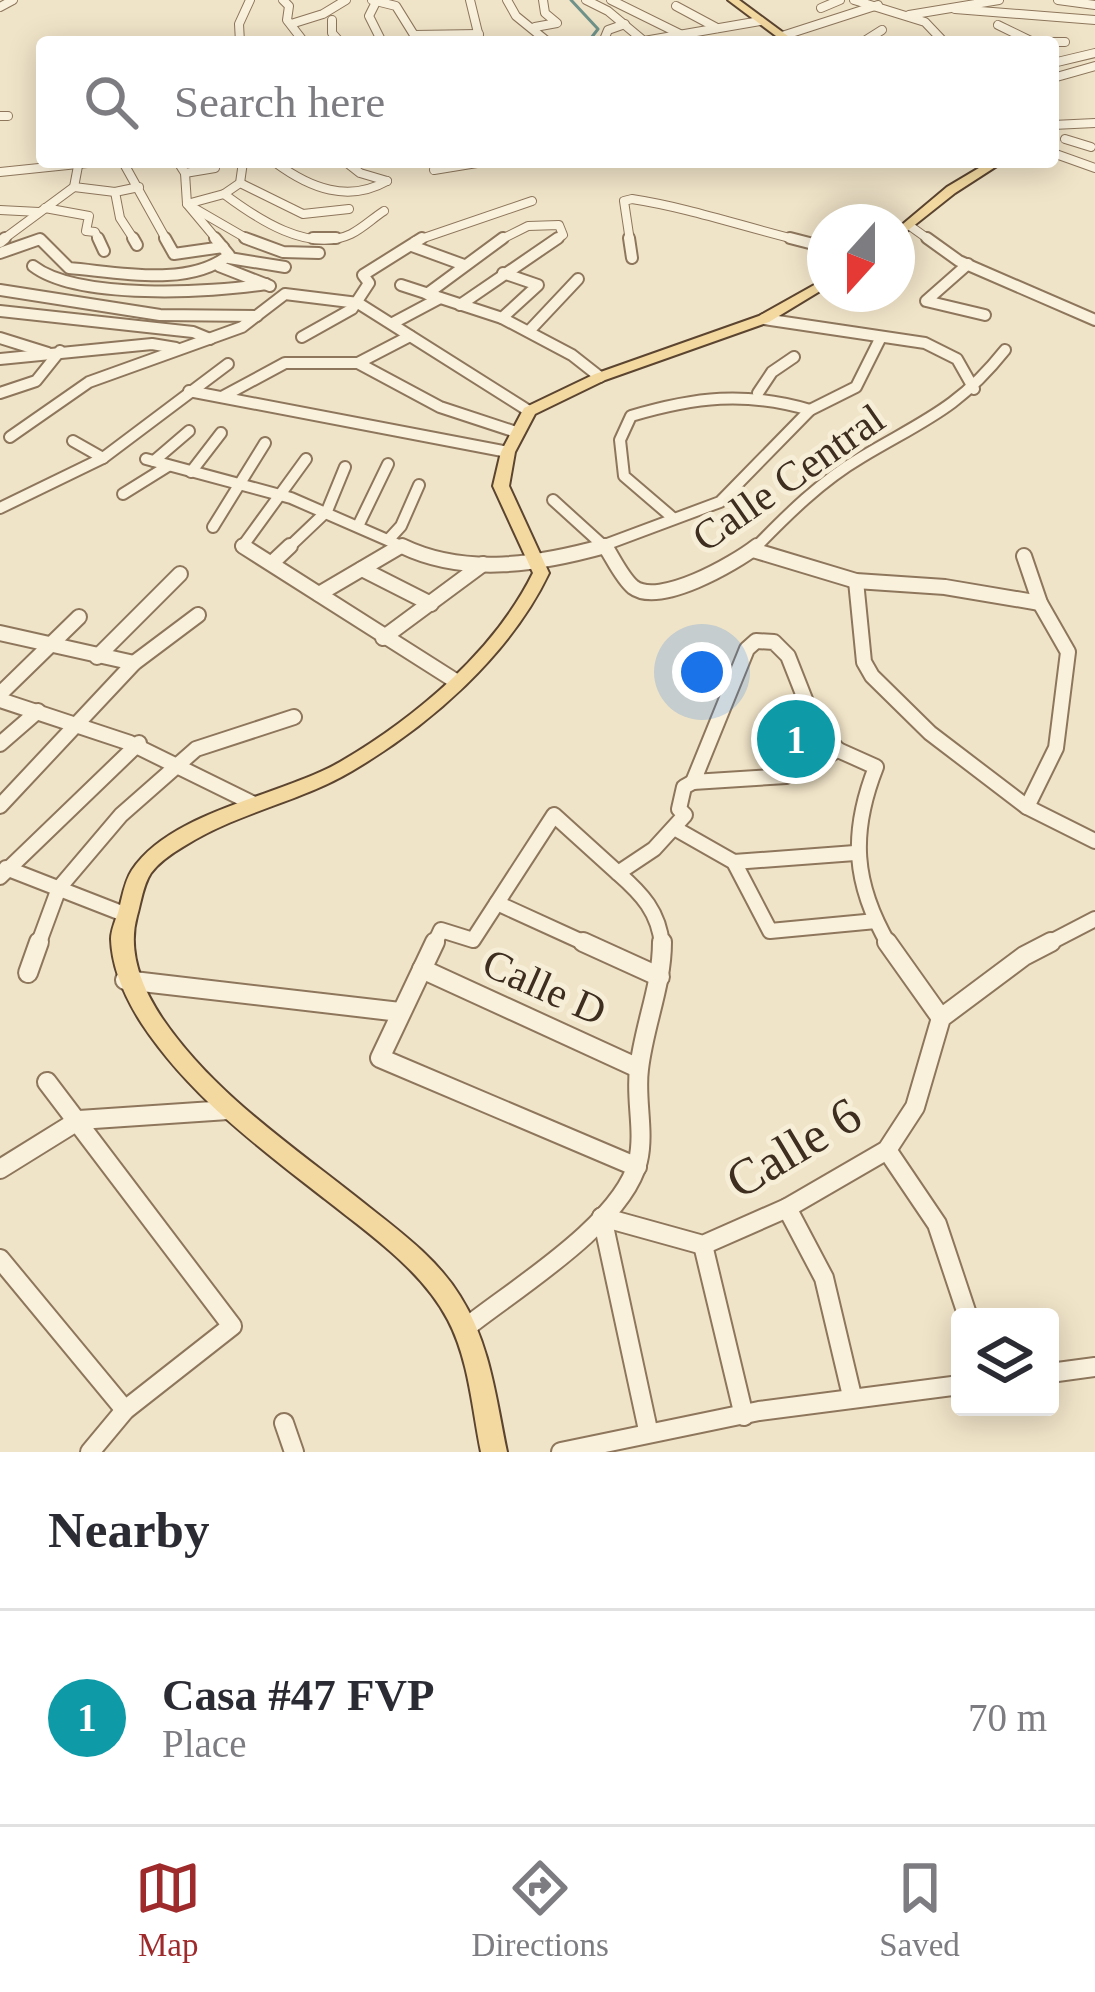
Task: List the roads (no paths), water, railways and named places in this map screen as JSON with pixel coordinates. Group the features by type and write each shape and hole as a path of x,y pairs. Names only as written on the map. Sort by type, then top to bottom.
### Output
{"main road":[{"path":"734,0 782,36"},
{"path":"915,222 951,190 987,168"},
{"path":"494,1452 468,1326 412,1256 228,1111 146,1015 124,980 120,948 124,914 138,876 157,855 220,816 344,768 398,730 520,613 538,583 541,564 501,486 512,442 529,411 600,377 764,319 807,294"}],"street":[{"path":"0,7 13,0"},
{"path":"240,36 239,24 250,0"},
{"path":"291,24 323,14 346,0"},
{"path":"470,0 479,36"},
{"path":"507,0 516,16 543,36"},
{"path":"535,27 557,23 545,13 543,0"},
{"path":"586,0 639,36"},
{"path":"611,0 680,34"},
{"path":"821,8 840,0"},
{"path":"854,0 878,3 925,22 938,36"},
{"path":"908,16 999,0"},
{"path":"1058,0 1095,5"},
{"path":"284,1 289,6 286,16 300,36"},
{"path":"379,36 369,16 374,1 396,6 413,36"},
{"path":"794,36 878,3"},
{"path":"676,6 717,28"},
{"path":"956,9 1095,20"},
{"path":"332,20 335,36"},
{"path":"670,36 760,21"},
{"path":"606,36 608,30 626,24"},
{"path":"998,26 1020,36"},
{"path":"872,36 882,30"},
{"path":"1059,42 1065,42"},
{"path":"1059,58 1095,53"},
{"path":"1059,76 1095,66"},
{"path":"1079,70 1095,82"},
{"path":"1059,125 1095,123"},
{"path":"1065,139 1091,147 1071,160"},
{"path":"1059,155 1095,169"},
{"path":"0,172 38,168"},
{"path":"74,187 76,168"},
{"path":"127,168 174,254 226,252 285,267"},
{"path":"182,168 188,204 226,252"},
{"path":"185,173 215,168"},
{"path":"188,204 224,194 240,183 244,168"},
{"path":"282,168 301,183 325,191 387,184 357,168"},
{"path":"434,170 446,168"},
{"path":"240,183 291,214 313,218 349,209"},
{"path":"3,236 74,187 115,192 140,187"},
{"path":"115,192 121,218 137,245"},
{"path":"224,194 279,227 333,238 351,236 384,211"},
{"path":"632,257 624,202 632,199 669,202 705,218 807,244"},
{"path":"302,337 358,303 368,292 364,272 476,214 532,201"},
{"path":"188,204 253,244 303,256 320,253"},
{"path":"0,210 89,216 86,231 95,232 104,251"},
{"path":"427,294 521,228 552,221 564,233 460,304"},
{"path":"521,228 547,242"},
{"path":"915,229 968,264 1094,318"},
{"path":"0,253 40,238 69,268 181,274 219,266 285,294 358,303 529,411"},
{"path":"412,246 464,265"},
{"path":"219,266 226,252"},
{"path":"968,264 926,301 985,315"},
{"path":"34,266 52,278 106,285 193,289 266,284"},
{"path":"502,318 538,285 503,274"},
{"path":"530,330 578,279"},
{"path":"401,285 530,330 600,377"},
{"path":"0,290 160,315 257,316"},
{"path":"10,436 89,382 210,339 257,316 285,294"},
{"path":"393,323 440,298"},
{"path":"0,311 193,332 210,339"},
{"path":"764,319 925,343 957,359 974,389"},
{"path":"358,364 410,336"},
{"path":"156,462 280,495 394,542 483,564 541,564 605,546 720,502 810,410 856,387 881,337"},
{"path":"0,338 54,352"},
{"path":"0,359 152,344 176,348"},
{"name":"Calle Central","path":"605,546 633,587 653,594 684,586 753,550 802,500 860,458 931,421 974,389 1005,350"},
{"path":"0,393 28,389 48,371 54,352"},
{"path":"758,393 772,372 794,357"},
{"path":"222,398 285,364 316,360 358,364 512,442"},
{"path":"0,508 103,458 228,364"},
{"path":"189,391 512,442"},
{"path":"673,518 624,476 620,440 631,416 692,398 758,393 810,410"},
{"path":"123,494 190,431"},
{"path":"191,472 221,433"},
{"path":"73,442 103,458"},
{"path":"213,527 265,443"},
{"path":"305,459 242,547 273,562 382,638 454,680"},
{"path":"359,524 388,464"},
{"path":"273,562 327,512 345,467"},
{"path":"319,594 394,542 419,485"},
{"path":"553,500 605,546"},
{"path":"753,550 856,581 944,587 1040,603"},
{"path":"1024,556 1040,603 1068,652 1056,748 1028,808"},
{"path":"382,638 483,564"},
{"path":"362,568 431,604"},
{"path":"97,657 180,574"},
{"path":"856,581 864,662 872,676 930,733 1028,808 1095,841"},
{"path":"0,806 134,663 198,615"},
{"path":"80,617 0,697 139,743 184,762 253,803"},
{"path":"3,636 134,663"},
{"path":"693,782 747,649 756,640 774,642 788,656 814,722 838,750 876,767 861,805 855,853 876,922 902,972 941,1018 1024,956 1095,919"},
{"path":"0,744 38,711"},
{"path":"28,974 59,888 122,815 196,748 294,717"},
{"path":"124,914 4,871 139,743"},
{"path":"618,873 676,829 685,815 679,800 684,787 693,782 782,780 814,769 838,750"},
{"path":"468,1326 602,1216 637,1167 638,1068 664,939 657,910 640,889 554,815 473,940 441,930 380,1058 637,1167"},
{"path":"676,829 734,862 770,932 876,922"},
{"path":"734,862 855,853"},
{"path":"496,903 660,977"},
{"name":"Calle D","path":"422,969 638,1068"},
{"path":"124,980 400,1012"},
{"name":"Calle 6","path":"602,1216 703,1245 787,1208 887,1150 915,1107 941,1018"},
{"path":"47,1082 232,1326 125,1410 90,1452"},
{"path":"0,1169 79,1120 228,1111"},
{"path":"887,1150 937,1224 965,1308"},
{"path":"787,1208 824,1278 852,1396"},
{"path":"602,1216 649,1430"},
{"path":"703,1245 744,1416"},
{"path":"0,1259 125,1410"},
{"path":"1059,1372 1095,1367"},
{"path":"561,1452 649,1430 852,1396 951,1385"},
{"path":"284,1423 294,1452"}],"waterway":[{"path":"571,0 598,29 593,36"}],"place":[{"name":"Casa #47 FVP","path":"796,739"}]}
